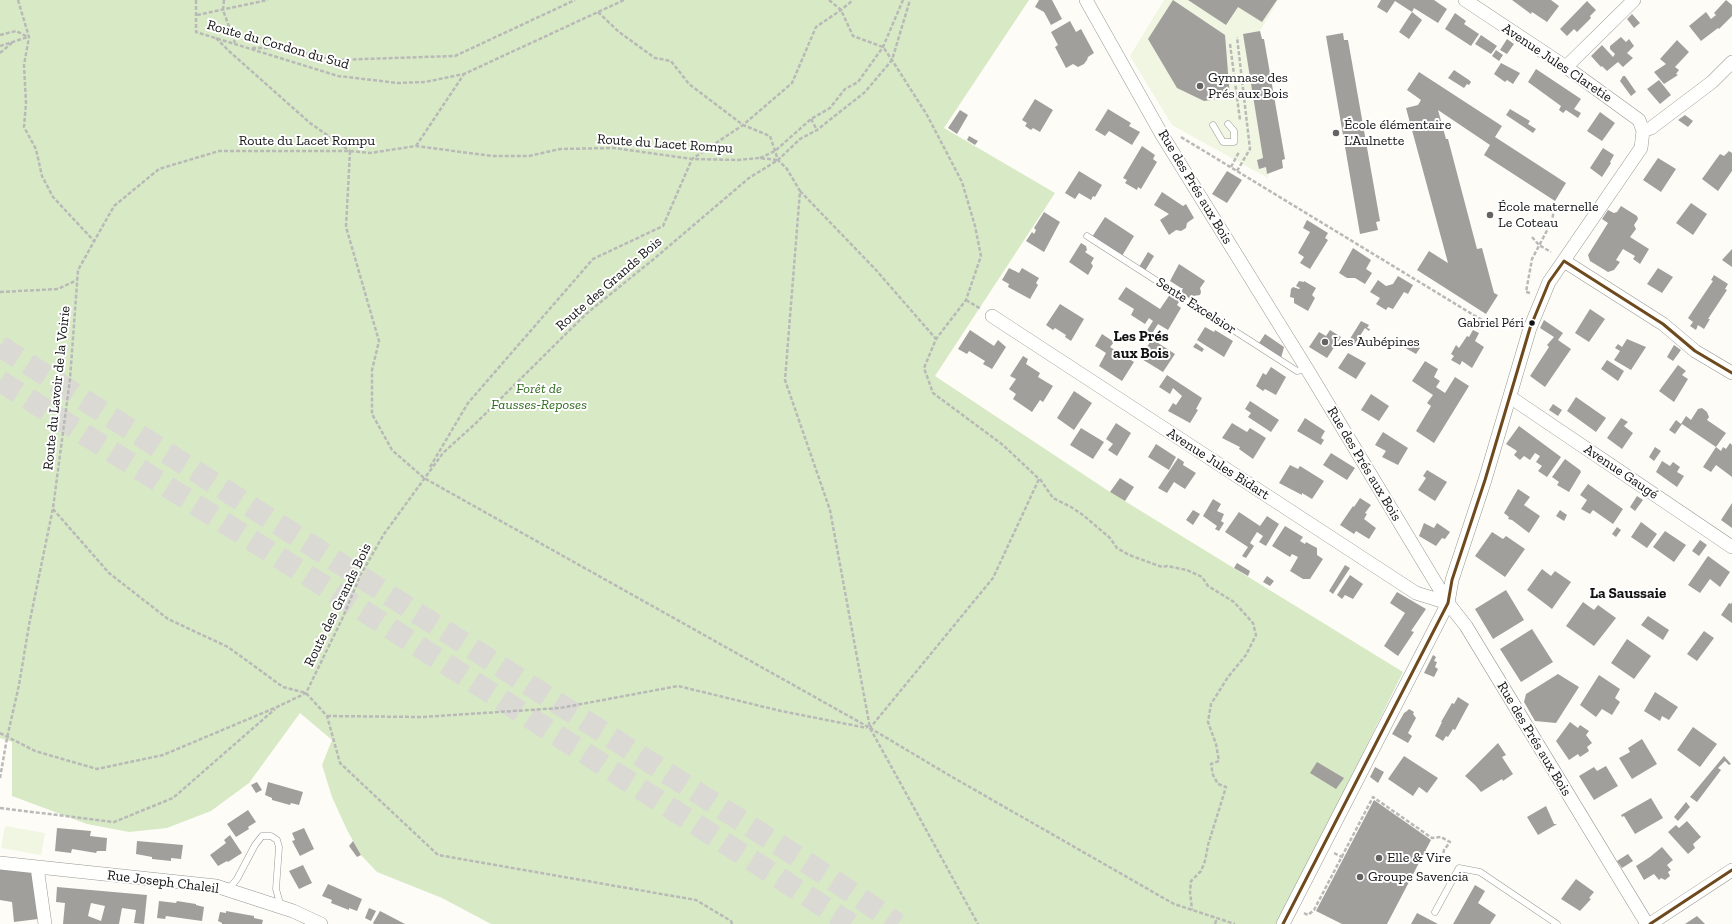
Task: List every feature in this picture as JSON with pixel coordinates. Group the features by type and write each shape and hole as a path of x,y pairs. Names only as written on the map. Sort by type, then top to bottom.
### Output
{"street":[{"name":"Rue des Prés aux Bois","path":"1086,0 1162,135 1307,369 1448,603 1466,626 1648,924"},
{"name":"Avenue Jules Claretie","path":"1465,0 1566,67 1639,120 1643,131"},
{"path":"1566,67 1634,0"},
{"path":"1283,924 1448,603 1452,580 1510,397 1530,328 1549,282 1641,148 1643,131 1651,128 1712,82 1732,62"},
{"path":"1564,261 1663,324 1695,351 1732,373"},
{"name":"Avenue Jules Bidart","path":"992,316 1416,593 1448,603"},
{"name":"Avenue Gaugé","path":"1510,397 1732,547"},
{"name":"Rue Joseph Chaleil","path":"0,863 216,886 281,908 321,924"},
{"path":"37,867 45,924"},
{"path":"1648,924 1732,870"}],"lane":[{"path":"1213,125 1223,142 1234,142 1234,131 1228,124"},
{"name":"Sente Excelsior","path":"1086,236 1297,370 1307,369"},
{"path":"228,890 237,879 255,845 262,836 271,836 277,840 279,847 276,889 281,908"},
{"path":"1435,912 1459,868 1480,872 1557,924"}],"path":[{"path":"18,0 29,37 24,65 26,103 24,127 36,150 42,176 53,197 94,241"},
{"path":"196,0 196,15 268,0"},
{"path":"224,0 223,10 236,44"},
{"path":"249,48 283,48 334,60 455,56 575,0"},
{"name":"Route du Cordon du Sud","path":"196,15 196,32 338,76 398,83 425,82 464,74 624,0"},
{"path":"829,0 841,10 853,36 883,47 892,60 927,115 962,182 975,226 980,256 966,300 936,339 924,368 933,392 1003,445 1040,479 1053,498 1083,515 1110,538 1116,548 1129,555 1162,567 1167,566 1187,570 1202,577 1208,586 1234,602 1253,623 1256,635 1246,655 1228,677 1211,704 1208,722 1216,744 1219,761 1211,764 1213,775 1218,784 1226,787 1208,845 1205,861 1201,871 1191,881 1190,892 1192,910"},
{"path":"424,478 468,403 593,259 663,226 692,158 743,124 792,83 816,28 853,0"},
{"path":"760,158 774,151 811,119 830,108 845,89 858,82 883,47 902,0"},
{"name":"Route des Grands Bois","path":"306,693 343,617 360,576 384,534 442,453 476,423 586,314 655,258 749,178 778,160 800,140 817,130 865,92 892,60 910,0"},
{"path":"598,12 619,32 656,58 671,62 689,84 743,124 770,136 778,160 787,170 800,191 876,270 936,339"},
{"path":"0,35 16,31 29,37"},
{"path":"0,46 29,37"},
{"path":"1237,37 1250,149 1237,171"},
{"path":"216,38 310,124 350,151 346,227 379,341 372,370 372,414 392,450 424,478 870,728 947,774 1174,904 1235,924"},
{"path":"0,54 15,41"},
{"path":"1230,44 1240,121"},
{"path":"416,146 464,74"},
{"path":"811,119 817,130"},
{"path":"1162,135 1173,132 1495,328"},
{"name":"Route du Lacet Rompu","path":"78,270 114,206 159,169 219,151 350,151 370,153 416,146 492,156 529,156 560,149 614,148 692,158 738,160 760,158 778,160"},
{"path":"1231,168 1240,149"},
{"path":"800,191 785,380 830,510 870,728 978,924"},
{"path":"1530,293 1526,292 1532,259 1552,221 1554,209"},
{"path":"1532,237 1551,252"},
{"name":"Route du Lavoir de la Voirie","path":"7,738 19,685 29,625 53,508 70,379 78,270"},
{"path":"0,292 58,289 77,280"},
{"path":"870,728 992,578 1040,479"},
{"path":"53,508 109,573 168,619 228,647 283,688 306,693 327,716 340,763 438,855 696,900 731,921 732,924"},
{"path":"327,716 422,717 560,708 678,686 781,712 870,728"},
{"path":"0,733 7,738 35,751 98,769 163,756 277,708 306,693"},
{"path":"0,808 114,822 173,798 277,708"},
{"path":"0,778 7,738"},
{"path":"1314,910 1373,797 1432,838 1441,837 1450,842 1444,850 1442,860 1425,851"},
{"path":"1215,924 1217,918"}],"green space":[{"name":"Forêt de Fausses-Reposes","path":"0,0 1029,0 944,128 1055,193 935,376 1110,492 1403,672 1319,842 1276,924 491,924 442,898 377,872 361,855 347,830 332,797 322,765 332,740 300,713 249,783 211,811 167,828 129,832 87,824 12,796 12,742 0,738"},
{"name":"Gymnase des Prés aux Bois","path":"1164,0 1278,0 1260,31 1243,34 1263,158 1257,160 1259,169 1266,167 1268,178 1172,125 1130,56"},
{"path":"5,826 45,833 41,855 1,848"}],"building":[{"path":"1039,0 1052,0 1062,19 1051,25 1044,12 1035,7"},
{"path":"1173,0 1225,35 1230,97 1204,101 1177,88 1148,39"},
{"path":"1188,0 1277,0 1262,22 1238,7 1226,25"},
{"path":"1381,0 1434,0 1447,9 1438,23 1414,8 1412,12 1395,1 1387,13 1377,7"},
{"path":"1512,0 1551,0 1559,6 1547,22 1532,12 1531,14"},
{"path":"1726,0 1732,5 1732,16 1719,29 1718,28 1701,41 1689,26 1706,12 1711,19 1716,15 1714,13"},
{"path":"1587,1 1596,10 1590,16 1591,18 1577,32 1574,29 1567,36 1560,29"},
{"path":"1412,12 1422,20 1409,39 1399,32"},
{"path":"1455,13 1466,21 1464,24 1479,34 1471,46 1445,29"},
{"path":"1632,14 1640,23 1634,28 1627,19"},
{"path":"1070,21 1076,32 1081,29 1094,53 1088,57 1084,64 1078,67 1073,64 1066,68 1055,47 1058,45 1051,32"},
{"path":"1260,31 1262,39 1264,39 1285,159 1282,160 1283,168 1267,174 1266,167 1259,169 1257,160 1263,158 1243,34"},
{"path":"1343,33 1344,40 1348,40 1380,221 1376,222 1378,230 1360,234 1326,36"},
{"path":"1481,35 1497,46 1491,54 1475,44"},
{"path":"1621,37 1626,42 1629,39 1634,46 1627,53 1633,58 1623,67 1618,62 1607,71 1591,56 1602,45 1613,57 1615,54 1610,49 1610,46"},
{"path":"1507,39 1514,44 1507,54 1500,50"},
{"path":"1677,40 1689,52 1675,67 1679,70 1676,74 1678,75 1664,84 1654,72 1666,64 1660,59"},
{"path":"1496,50 1503,55 1499,61 1492,56"},
{"path":"1501,63 1520,73 1513,84 1507,80 1505,82 1494,74"},
{"path":"1536,69 1581,99 1574,109 1581,113 1578,118 1566,110 1563,113 1559,110 1561,106 1528,82"},
{"path":"1454,70 1471,82 1469,85 1467,84 1464,88 1448,78"},
{"name":"École maternelle Le Coteau","path":"1419,72 1502,126 1495,137 1566,183 1555,201 1484,155 1490,145 1438,110 1446,139 1448,139 1477,249 1482,248 1494,293 1498,295 1486,314 1417,270 1429,251 1448,263 1406,108 1418,105 1421,100 1407,90"},
{"path":"1623,76 1625,76 1636,92 1631,96 1620,81"},
{"path":"1659,80 1671,95 1660,104 1647,89"},
{"path":"1035,99 1053,110 1040,132 1033,128 1031,130 1025,126 1027,123 1022,120"},
{"path":"1108,109 1131,123 1129,126 1140,132 1132,145 1109,131 1105,136 1095,130"},
{"path":"1510,109 1530,121 1528,124 1536,129 1533,133 1506,115"},
{"path":"960,110 968,115 957,134 948,128"},
{"path":"1600,112 1615,123 1602,141 1587,131"},
{"path":"1685,115 1693,121 1688,127 1678,120"},
{"path":"969,136 978,141 975,145 967,140"},
{"path":"1142,146 1155,155 1153,159 1157,162 1141,189 1138,187 1137,190 1125,183 1127,180 1123,178"},
{"path":"1603,148 1614,155 1602,177 1590,168"},
{"path":"1729,151 1732,153 1732,171 1718,191 1702,179 1720,154 1724,156"},
{"path":"1658,158 1676,169 1661,192 1643,180"},
{"path":"1079,171 1102,185 1095,197 1093,196 1091,200 1079,193 1075,199 1065,193"},
{"path":"1227,171 1242,180 1227,203 1212,194"},
{"path":"1162,192 1183,206 1186,204 1194,218 1187,223 1186,228 1181,231 1176,230 1169,235 1160,220 1169,214 1154,205"},
{"path":"1691,203 1707,214 1693,235 1676,223"},
{"path":"1621,206 1637,216 1638,219 1634,225 1636,229 1630,237 1649,249 1640,264 1633,259 1635,256 1623,249 1616,260 1620,262 1614,270 1608,272 1590,261 1588,255 1608,223 1602,219 1608,210 1614,213 1617,212"},
{"path":"1044,212 1060,222 1044,252 1026,241 1032,232 1034,234 1036,230 1034,228"},
{"path":"1105,217 1134,236 1122,256 1092,237"},
{"path":"1307,220 1328,233 1325,238 1328,240 1310,269 1300,263 1304,257 1298,253 1310,232 1303,228"},
{"path":"1081,243 1086,246 1087,250 1085,252 1094,258 1091,263 1093,266 1088,275 1069,262"},
{"path":"1353,248 1371,260 1366,269 1372,273 1365,284 1355,278 1347,278 1339,273"},
{"path":"1732,249 1732,267 1722,260"},
{"path":"1148,252 1154,256 1145,271 1139,267"},
{"path":"1179,264 1205,281 1200,288 1200,295 1193,296 1190,299 1180,293 1183,288 1170,281"},
{"path":"1009,268 1019,273 1022,268 1039,278 1036,283 1038,285 1030,299 1008,287 1009,284 1002,280"},
{"path":"1658,268 1673,277 1662,293 1647,284"},
{"path":"1714,275 1728,284 1725,289 1727,290 1708,319 1710,319 1704,329 1698,325 1696,330 1690,326 1693,322 1688,318 1713,281 1711,280"},
{"path":"1398,276 1413,285 1408,294 1404,292 1393,309 1388,307 1386,310 1376,304 1380,298 1370,292 1378,280 1386,286 1393,284"},
{"path":"1299,281 1304,281 1316,288 1312,295 1315,298 1308,311 1294,303 1294,298 1290,297 1291,289 1293,287 1300,288 1296,286"},
{"path":"1126,287 1160,309 1171,293 1181,299 1177,305 1181,308 1168,330 1158,324 1149,338 1144,335 1153,321 1149,318 1145,324 1131,315 1134,309 1118,299"},
{"path":"1060,304 1084,319 1071,341 1065,337 1066,335 1055,328 1053,330 1046,325"},
{"path":"1590,309 1605,319 1589,342 1575,333"},
{"path":"1509,318 1514,320 1512,328 1507,326"},
{"path":"1544,320 1563,333 1558,340 1571,349 1545,387 1530,376 1549,347 1547,345 1554,337 1540,328"},
{"path":"1361,321 1369,325 1367,328 1370,329 1369,331 1365,328 1354,345 1348,342"},
{"path":"1205,327 1214,332 1215,330 1233,341 1224,357 1197,340"},
{"path":"970,330 994,346 998,340 1006,347 992,369 983,364 985,361 969,351 967,354 958,349"},
{"name":"Les Aubépines","path":"1330,330 1341,337 1327,358 1309,347 1319,332 1326,336"},
{"path":"1473,330 1479,333 1475,341 1484,347 1472,368 1462,361 1460,365 1451,360 1454,356 1451,354 1456,345 1459,348"},
{"path":"1102,334 1114,342 1110,347 1134,362 1122,381 1099,366 1106,353 1095,346"},
{"path":"1265,334 1284,347 1281,358 1259,343"},
{"path":"1152,339 1175,354 1163,372 1140,358"},
{"path":"1407,339 1420,348 1416,354 1402,346"},
{"path":"1627,339 1646,347 1631,370 1614,360 1620,351 1615,348 1618,344 1622,347"},
{"path":"1196,343 1204,349 1202,352 1193,347"},
{"path":"1674,345 1681,350 1673,361 1667,357"},
{"path":"1348,353 1366,363 1356,379 1338,368"},
{"path":"1023,356 1028,359 1026,364 1040,373 1038,377 1053,386 1043,402 1040,400 1032,412 1013,399 1016,394 1009,389 1016,379 1010,376"},
{"path":"1607,360 1624,371 1618,381 1601,369"},
{"path":"1425,361 1438,369 1434,377 1440,381 1436,387 1445,393 1455,377 1469,386 1434,443 1416,431 1431,406 1427,403 1433,395 1412,381"},
{"path":"1678,365 1686,371 1682,375 1688,379 1674,402 1659,391"},
{"path":"1271,367 1286,377 1276,395 1265,389 1263,391 1256,386 1263,373 1266,375"},
{"path":"1167,375 1202,398 1196,409 1198,410 1190,423 1168,411 1173,403 1176,405 1182,396 1173,388 1170,394 1159,387"},
{"path":"1074,391 1092,403 1074,430 1057,418"},
{"path":"1371,394 1389,406 1379,421 1361,410"},
{"path":"1576,397 1606,418 1596,432 1567,411"},
{"path":"1250,401 1279,420 1271,432 1248,417 1251,413 1245,409"},
{"path":"1553,404 1562,410 1558,416 1549,410"},
{"path":"1702,408 1707,412 1709,417 1707,420 1726,433 1716,447 1682,424 1675,434 1669,430 1676,420 1681,424 1686,416 1691,420 1698,409"},
{"path":"1305,418 1325,431 1321,438 1324,440 1321,445 1297,431"},
{"path":"1621,418 1628,422 1624,426 1633,433 1622,449 1607,438"},
{"path":"1116,423 1131,433 1117,456 1108,450 1113,444 1106,439"},
{"path":"1232,423 1247,432 1250,428 1266,438 1253,459 1239,449 1240,447 1222,438"},
{"path":"1519,426 1561,457 1547,477 1538,471 1542,466 1536,462 1540,456 1535,453 1530,460 1524,456 1520,460 1514,455 1517,451 1506,444"},
{"path":"1081,428 1104,442 1093,459 1070,445"},
{"path":"1383,432 1408,448 1398,465 1382,457 1386,451 1375,445"},
{"path":"1730,443 1732,445 1732,477 1716,465 1711,472 1703,467 1716,447 1721,451 1723,447 1726,449"},
{"path":"1156,444 1176,457 1169,470 1148,457"},
{"path":"1655,447 1661,451 1654,461 1649,457"},
{"path":"1331,453 1355,468 1347,480 1323,465"},
{"path":"1178,458 1184,462 1183,465 1196,473 1185,489 1174,482 1167,493 1158,488"},
{"path":"1565,459 1581,472 1569,492 1557,485 1559,482 1552,477"},
{"path":"1662,461 1670,466 1673,462 1680,467 1677,472 1684,476 1677,487 1656,472"},
{"path":"1290,465 1298,469 1300,466 1324,481 1312,499 1279,483"},
{"path":"1427,470 1447,482 1435,501 1418,490 1426,478 1423,476"},
{"path":"1120,478 1134,487 1125,501 1110,492"},
{"path":"1588,484 1623,509 1613,524 1593,510 1590,514 1581,509 1587,500 1580,495"},
{"path":"1518,489 1530,497 1524,505 1540,516 1529,533 1512,520 1508,519 1509,517 1504,513"},
{"path":"1637,496 1643,500 1635,511 1630,507"},
{"path":"1360,498 1371,505 1365,513 1367,514 1364,519 1376,528 1369,539 1356,531 1354,534 1340,525"},
{"path":"1213,499 1221,504 1217,511 1224,514 1221,521 1224,523 1219,531 1215,529 1217,526 1203,516"},
{"path":"1732,503 1732,528 1721,520"},
{"path":"1193,510 1200,514 1193,525 1186,520"},
{"path":"1560,510 1567,515 1564,521 1556,516"},
{"path":"1239,512 1260,526 1267,516 1279,524 1266,546 1259,542 1263,536 1257,532 1250,543 1254,546 1246,558 1242,556 1248,547 1225,532"},
{"path":"1641,522 1657,534 1647,548 1631,537"},
{"path":"1424,523 1434,528 1437,523 1450,532 1445,539 1442,538 1436,546 1419,536"},
{"path":"1285,526 1303,537 1300,541 1305,544 1306,542 1317,548 1317,555 1323,559 1310,579 1303,579 1290,571 1298,557 1292,554 1290,557 1272,546"},
{"path":"1617,527 1621,530 1616,537 1612,534"},
{"path":"1665,531 1686,545 1674,562 1653,547"},
{"path":"1492,532 1503,539 1506,536 1525,549 1505,577 1475,556"},
{"path":"1700,540 1707,545 1699,556 1692,551"},
{"path":"1708,556 1730,572 1720,587 1710,579 1700,593 1688,585"},
{"path":"1237,563 1250,571 1248,576 1234,568"},
{"path":"1345,565 1350,568 1333,594 1329,591"},
{"path":"1542,569 1551,576 1555,571 1571,582 1552,609 1527,590"},
{"path":"1350,575 1363,584 1353,599 1345,595 1342,599 1337,595"},
{"path":"1267,576 1274,581 1270,586 1263,582"},
{"path":"1506,590 1524,620 1493,639 1475,609"},
{"path":"1397,592 1426,609 1411,631 1414,632 1398,656 1384,646 1405,613 1390,603"},
{"path":"1583,602 1594,610 1598,605 1616,618 1594,646 1566,626"},
{"path":"1732,602 1732,623 1721,615 1729,603 1731,604"},
{"path":"1648,616 1669,630 1663,640 1641,625"},
{"path":"1532,629 1553,662 1521,682 1500,649"},
{"path":"1704,631 1714,638 1697,661 1687,654"},
{"path":"1627,639 1651,656 1634,679 1611,663"},
{"path":"1433,655 1436,657 1434,661 1437,662 1435,667 1438,669 1434,677 1424,673"},
{"path":"1558,674 1579,687 1556,723 1535,721 1524,702 1526,694"},
{"path":"1599,675 1620,689 1615,698 1620,702 1612,715 1602,709 1596,717 1580,705"},
{"path":"1655,692 1678,707 1669,720 1662,716 1660,721 1644,711"},
{"path":"1458,697 1469,704 1455,730 1453,729 1448,737 1446,736 1443,741 1435,736 1452,703 1454,704"},
{"path":"1409,709 1414,712 1413,714 1416,718 1408,733 1412,736 1408,743 1392,734 1404,713"},
{"path":"1570,722 1578,728 1580,725 1589,731 1586,735 1592,743 1587,747 1589,751 1580,757 1578,754 1569,760 1556,741"},
{"path":"1693,727 1717,744 1700,767 1677,750"},
{"path":"1642,739 1657,764 1632,779 1619,758 1630,752 1628,748"},
{"path":"1498,743 1506,755 1502,757 1513,774 1481,792 1465,776"},
{"path":"1404,756 1438,778 1427,793 1419,787 1413,796 1388,779"},
{"path":"1724,756 1731,764 1729,765 1725,761 1718,768 1721,770 1697,802 1690,797"},
{"path":"1317,762 1344,778 1336,789 1310,773"},
{"path":"1606,766 1618,786 1594,800 1579,776 1594,767 1597,771"},
{"path":"1375,767 1384,772 1378,783 1370,777"},
{"path":"257,782 262,790 256,793 251,785"},
{"path":"268,782 303,792 299,805 291,803 290,805 272,800 272,798 265,795"},
{"path":"1651,798 1663,818 1635,834 1624,816 1622,817 1621,815"},
{"path":"1374,800 1431,840 1387,924 1342,924 1316,911"},
{"path":"1686,802 1690,807 1678,821 1674,817"},
{"path":"1546,806 1554,824 1557,824 1538,835 1527,817"},
{"path":"248,810 256,822 248,827 249,829 236,837 227,824"},
{"path":"1687,821 1701,837 1693,844 1695,848 1688,854 1668,832 1676,825 1679,828"},
{"path":"57,828 91,831 90,836 107,838 106,851 97,851 96,853 72,849 71,853 55,851"},
{"path":"304,828 314,849 300,856 292,841 295,840 292,833"},
{"path":"230,835 242,853 228,862 227,861 218,866 210,855 226,843 224,840"},
{"path":"137,841 183,845 181,859 171,858 171,861 152,859 152,857 136,854"},
{"path":"353,841 361,855 357,857 349,846"},
{"path":"1662,847 1673,860 1667,865 1671,870 1668,872 1670,876 1665,880 1661,878 1659,880 1654,874 1644,880 1636,866"},
{"path":"1628,854 1633,861 1622,868 1617,861"},
{"path":"303,865 312,883 299,889 289,871"},
{"path":"0,869 32,873 38,919 14,922 12,902 0,900"},
{"path":"1576,879 1594,892 1589,898 1591,899 1580,911 1561,899"},
{"path":"328,884 362,899 357,911 349,908 349,910 331,903 332,900 322,896"},
{"path":"1475,885 1485,891 1478,903 1496,915 1490,924 1453,924"},
{"path":"57,887 147,895 144,924 134,923 136,910 122,908 119,924 63,924 65,903 56,902","holes":["91,903 105,906 101,921 88,916"]},
{"path":"159,901 176,903 177,901 204,907 202,921 166,916 165,919 157,918"},
{"path":"369,908 376,911 371,921 365,918"},
{"path":"226,911 254,916 254,918 263,920 262,924 222,924 218,921 220,912 226,913"},
{"path":"380,911 405,924 374,924 373,923"},
{"path":"1417,913 1438,924 1411,924"},
{"path":"1697,916 1705,924 1685,924"}],"tunnel":[{"path":"0,346 826,875 898,924"},
{"path":"0,381 348,601 851,924"}],"transit line":[{"path":"1283,924 1448,603 1452,580 1485,480 1530,328 1549,282 1564,261 1663,324 1695,351 1732,373"},
{"path":"1650,924 1732,870"}],"place":[{"name":"Gymnase des Prés aux Bois","path":"1200,86"},
{"name":"École élémentaire L'Aulnette","path":"1336,133"},
{"name":"École maternelle Le Coteau","path":"1490,215"},
{"name":"Gabriel Péri","path":"1532,323"},
{"name":"Les Aubépines","path":"1325,342"},
{"name":"Elle & Vire","path":"1379,858"},
{"name":"Groupe Savencia","path":"1360,877"}],"district":[{"name":"Les Prés aux Bois","path":"1141,346"},
{"name":"La Saussaie","path":"1628,594"}]}
